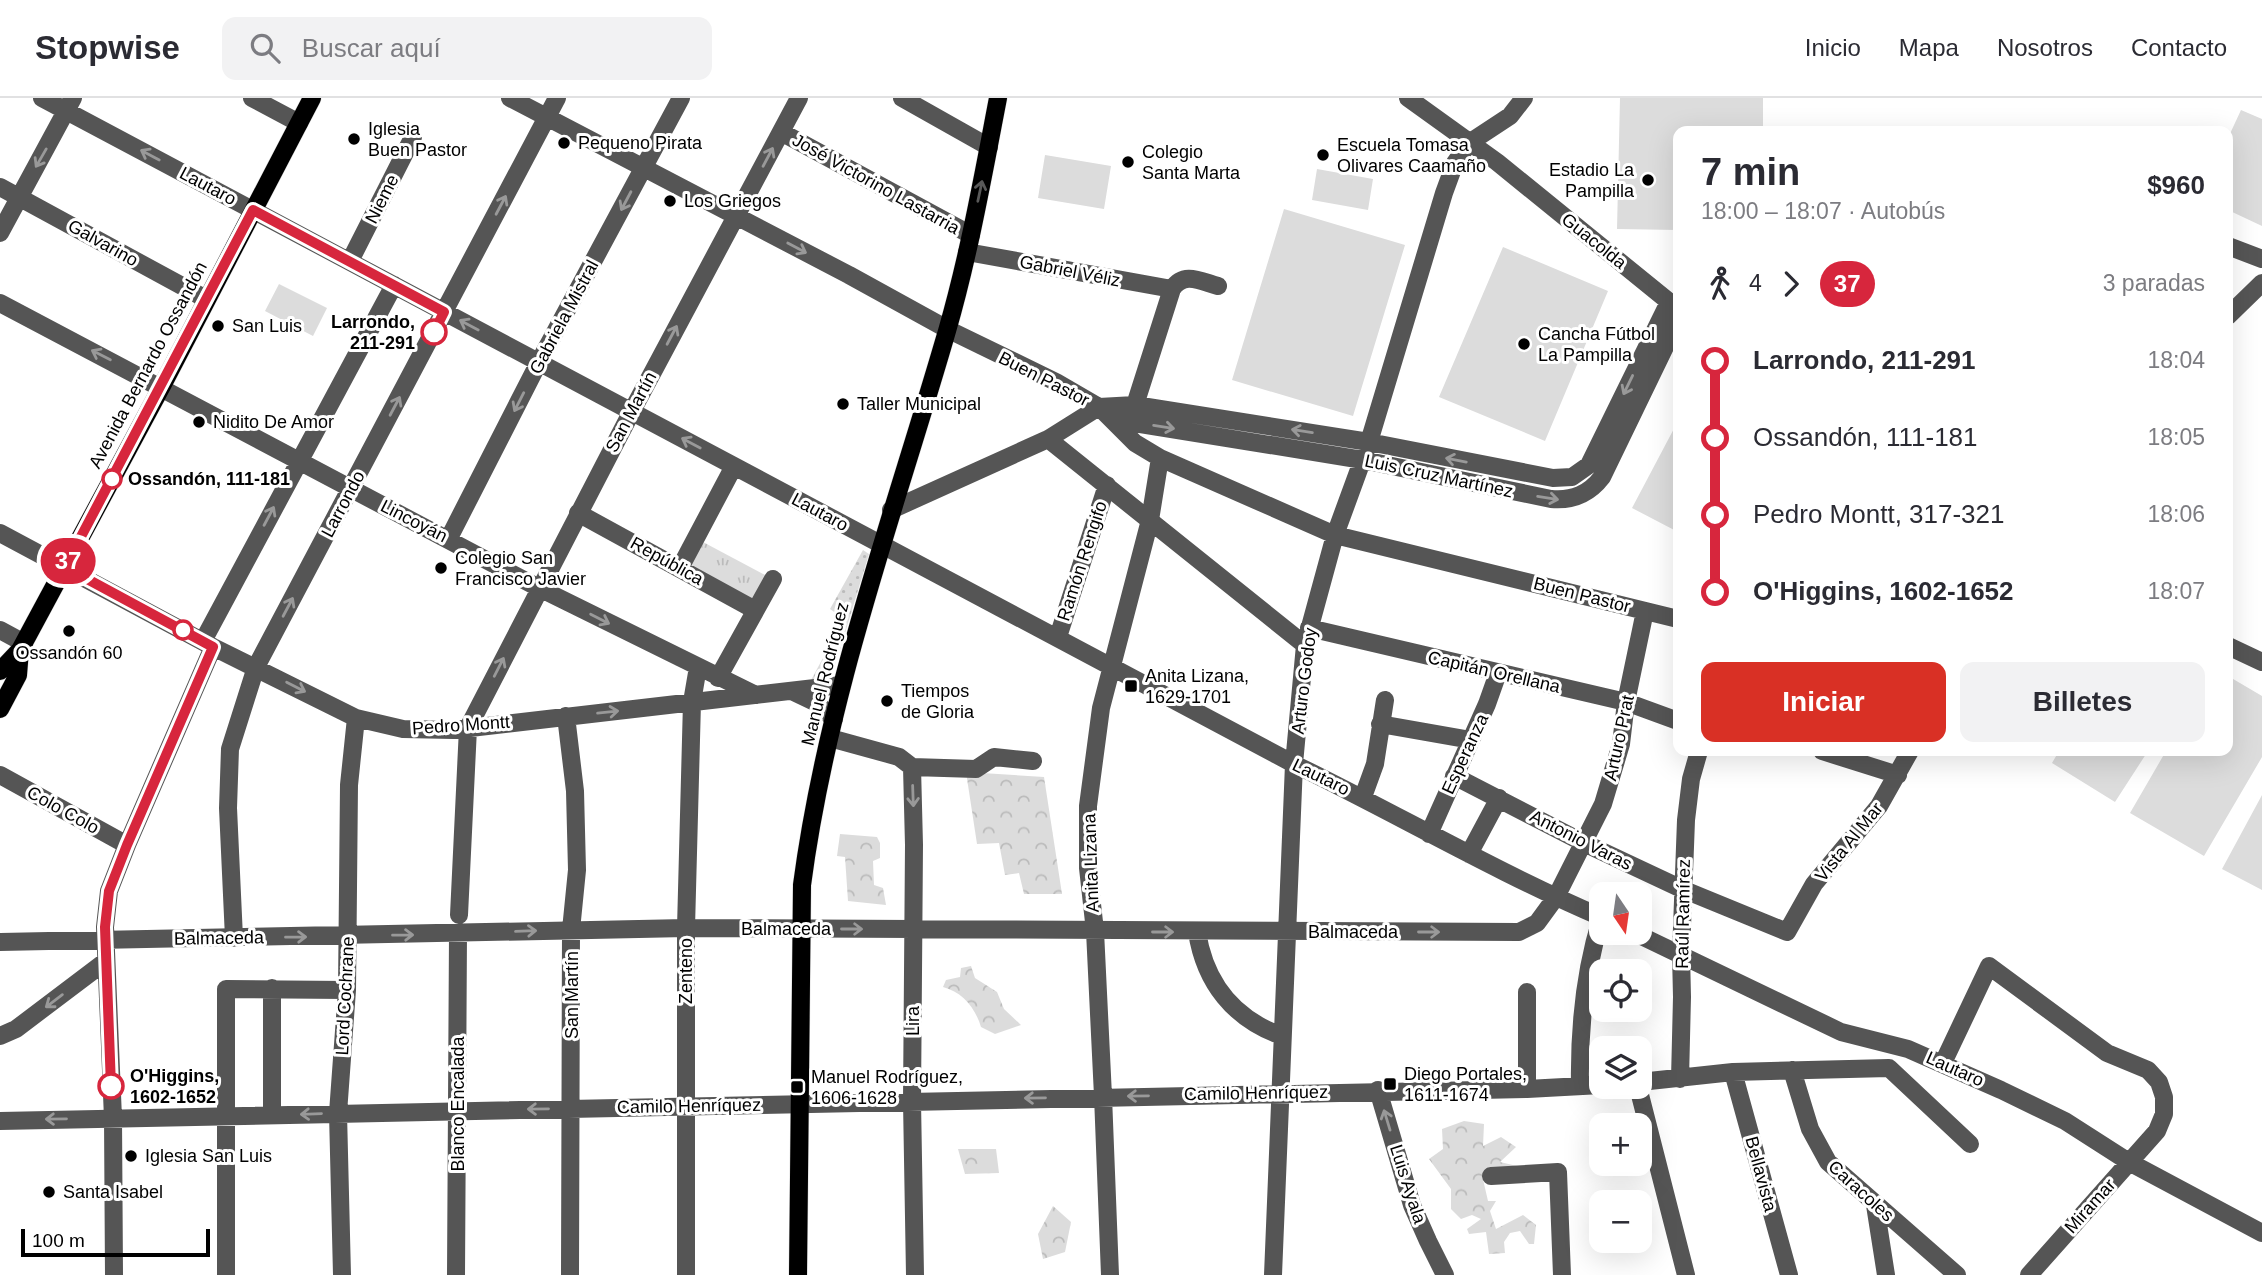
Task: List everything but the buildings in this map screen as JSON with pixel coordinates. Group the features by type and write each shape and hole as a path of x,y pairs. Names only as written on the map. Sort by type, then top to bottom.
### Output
{"main road":[{"name":"Avenida Bernardo Ossandón","path":"0,671 22,646 162,386 312,98"},
{"name":"Manuel Rodríguez","path":"797,1275 802,885 807,850 841,685 947,329 969,243 998,98"},
{"name":"Avenida Bernardo Ossandón","path":"0,709 18,675 22,646"}],"street":[{"name":"Lautaro","path":"42,98 70,104 253,210 1111,667 1429,834 1589,912"},
{"path":"253,98 299,123"},
{"name":"Buen Pastor","path":"510,98 947,329 1056,382 1099,407 1135,443 1160,458 1335,536 1673,618"},
{"name":"Larrondo","path":"234,938 228,808 230,748 256,667 557,98"},
{"name":"Gabriela Mistral","path":"449,538 539,362 681,98"},
{"name":"San Martín","path":"468,728 578,513 799,98"},
{"path":"902,98 989,147"},
{"name":"Guacolda","path":"1408,98 1497,162 1673,306"},
{"name":"Arturo Godoy","path":"1273,1275 1294,764 1307,637 1335,536 1369,442 1455,163 1469,143 1510,116 1524,98"},
{"path":"0,233 70,104"},
{"name":"José Victorino Lastarria","path":"781,132 969,243"},
{"name":"Nieme","path":"350,261 414,137"},
{"name":"Galvarino","path":"0,187 206,299"},
{"name":"Gabriel Véliz","path":"969,243 1172,289"},
{"path":"2233,248 2262,259"},
{"path":"1135,405 1172,289 1178,281 1186,278 1218,286"},
{"path":"2233,311 2262,283"},
{"path":"114,1275 113,1118 105,940 105,913 109,891 208,644 299,460 394,285"},
{"name":"Lincoyán","path":"0,303 162,386 539,588 756,695"},
{"name":"Luis Cruz Martínez","path":"891,510 1048,439 1099,407 1135,405 1369,442 1553,478 1572,477 1589,465 1673,306"},
{"name":"Luis Cruz Martínez","path":"1099,407 1128,422 1363,460 1551,499 1577,497 1591,489 1602,477 1673,330"},
{"name":"Capitán Orellana","path":"1048,439 1150,520 1307,637 1498,673 1626,702 1673,719"},
{"name":"Anita Lizana","path":"1110,1275 1103,1096 1088,868 1088,806 1095,740 1111,667 1150,520 1160,458"},
{"path":"680,568 734,466"},
{"name":"Ramón Rengifo","path":"1058,637 1107,485"},
{"name":"República","path":"578,513 755,610"},
{"name":"Pedro Montt","path":"0,533 208,644 356,718 387,726 419,730 468,728 841,685"},
{"path":"718,678 773,579"},
{"name":"Arturo Prat","path":"1556,897 1610,784 1621,744 1626,702 1645,611"},
{"path":"0,630 22,646"},
{"path":"2233,648 2262,662"},
{"name":"Zenteno","path":"686,1275 686,928 692,702 698,667"},
{"name":"Esperanza","path":"1429,834 1498,673"},
{"path":"790,691 816,702 834,719"},
{"path":"1363,797 1375,764 1385,700"},
{"name":"San Martín","path":"566,716 575,792 577,870 571,930 570,1275"},
{"name":"Lord Cochrane","path":"342,1275 338,1113 349,936 349,785 356,718"},
{"path":"1380,724 1471,740"},
{"path":"460,915 468,728"},
{"path":"830,738 899,757 912,767 976,769 994,757 1033,761"},
{"name":"Raúl Ramírez","path":"1680,1079 1682,889 1686,820 1691,779 1698,756"},
{"path":"1838,756 1898,775"},
{"name":"Vista Al Mar","path":"1787,932 1814,884 1869,820 1908,756"},
{"name":"Lira","path":"912,767 915,1275"},
{"name":"Colo Colo","path":"0,775 127,845"},
{"name":"Antonio Varas","path":"1454,776 1584,843 1682,889 1787,932"},
{"path":"1469,854 1499,798"},
{"name":"Balmaceda","path":"0,942 686,928 1519,932 1537,923 1556,897"},
{"path":"1197,932 1202,957 1219,992 1241,1014 1268,1031 1282,1036"},
{"name":"Blanco Encalada","path":"456,1275 458,933"},
{"name":"Lautaro","path":"1652,941 1842,1032 1899,1046 1943,1063 2065,1121 2129,1162 2262,1233"},
{"path":"1580,1086 1583,1001 1594,945"},
{"path":"0,1036 16,1029 106,961"},
{"name":"Miramar","path":"1943,1063 1989,966 2107,1053 2148,1070 2162,1089 2165,1105 2161,1123 2151,1137 2029,1275"},
{"path":"272,988 272,1115"},
{"path":"226,1275 226,989 347,990"},
{"path":"1527,992 1527,1089"},
{"path":"1652,1082 1733,1072 1889,1068 1970,1144"},
{"name":"Caracoles","path":"1792,1070 1810,1129 1820,1151 1836,1172 1954,1273"},
{"name":"Bellavista","path":"1733,1072 1789,1275"},
{"path":"1378,1090 1527,1089 1589,1086"},
{"name":"Camilo Henríquez","path":"0,1121 1378,1090"},
{"name":"Luis Ayala","path":"1378,1090 1412,1205 1446,1275"},
{"path":"1643,1099 1686,1275"},
{"path":"1491,1176 1558,1172 1562,1275"},
{"path":"1875,1205 1886,1275"},
{"path":"1931,1275 1954,1273"}],"green space":[{"name":"Estadio La Pampilla","path":"1620,98 1763,98 1763,126 1673,126 1673,230 1617,229"},
{"path":"2241,110 2262,119 2262,226 2233,212 2233,127"},
{"path":"1045,155 1111,166 1104,209 1038,198"},
{"path":"1317,169 1373,179 1368,210 1312,200"},
{"path":"1284,209 1405,245 1353,416 1232,380"},
{"name":"Cancha Fútbol La Pampilla","path":"1503,247 1608,291 1545,441 1439,397"},
{"path":"279,284 327,308 313,336 265,311"},
{"path":"1673,430 1673,529 1632,508"},
{"path":"703,542 767,576 753,601 690,566"},
{"path":"863,550 869,554 832,676 810,682 844,619 830,609"},
{"path":"2233,679 2262,696 2262,757 2204,856 2130,813 2163,756 2233,756"},
{"path":"2056,756 2145,756 2115,802 2052,763"},
{"path":"966,772 1044,777 1062,894 1024,894 1019,873 1005,875 999,843 977,844"},
{"path":"2262,795 2262,890 2222,869"},
{"path":"840,834 877,837 880,843 880,858 873,861 874,885 883,888 886,905 848,901 845,857 837,856"},
{"path":"971,966 975,978 997,992 1004,1009 1021,1025 995,1034 981,1027 975,1013 962,997 943,987 946,980 960,977 961,968"},
{"path":"1464,1121 1484,1124 1483,1146 1501,1137 1516,1147 1500,1162 1517,1166 1482,1175 1488,1201 1496,1201 1490,1211 1496,1229 1523,1215 1536,1225 1534,1244 1529,1244 1520,1231 1510,1233 1504,1242 1505,1253 1489,1254 1486,1232 1469,1234 1467,1229 1481,1219 1472,1215 1461,1219 1451,1209 1451,1189 1429,1159 1443,1149 1442,1129"},
{"path":"958,1149 996,1149 999,1173 965,1174"},
{"path":"1053,1206 1071,1222 1065,1252 1043,1259 1038,1234"}],"bus line":[{"name":"37","path":"111,1086 105,927 109,891 213,647 65,567 253,210 444,312 434,332"}],"place":[{"name":"Iglesia Buen Pastor","path":"354,139"},
{"name":"Pequeno Pirata","path":"564,143"},
{"name":"Escuela Tomasa Olivares Caamaño","path":"1323,155"},
{"name":"Colegio Santa Marta","path":"1128,162"},
{"name":"Estadio La Pampilla","path":"1648,180"},
{"name":"Los Griegos","path":"670,201"},
{"name":"San Luis","path":"218,326"},
{"name":"Larrondo, 211-291","path":"434,332"},
{"name":"Cancha Fútbol La Pampilla","path":"1524,344"},
{"name":"Taller Municipal","path":"843,404"},
{"name":"Nidito De Amor","path":"199,422"},
{"name":"Ossandón, 111-181","path":"112,479"},
{"name":"Colegio San Francisco Javier","path":"441,568"},
{"name":"Ossandón 60","path":"69,631"},
{"name":"Anita Lizana, 1629-1701","path":"1131,686"},
{"name":"Tiempos de Gloria","path":"887,701"},
{"name":"Diego Portales, 1611-1674","path":"1390,1084"},
{"name":"O'Higgins, 1602-1652","path":"111,1086"},
{"name":"Manuel Rodríguez, 1606-1628","path":"797,1087"},
{"name":"Iglesia San Luis","path":"131,1156"},
{"name":"Santa Isabel","path":"49,1192"}]}
